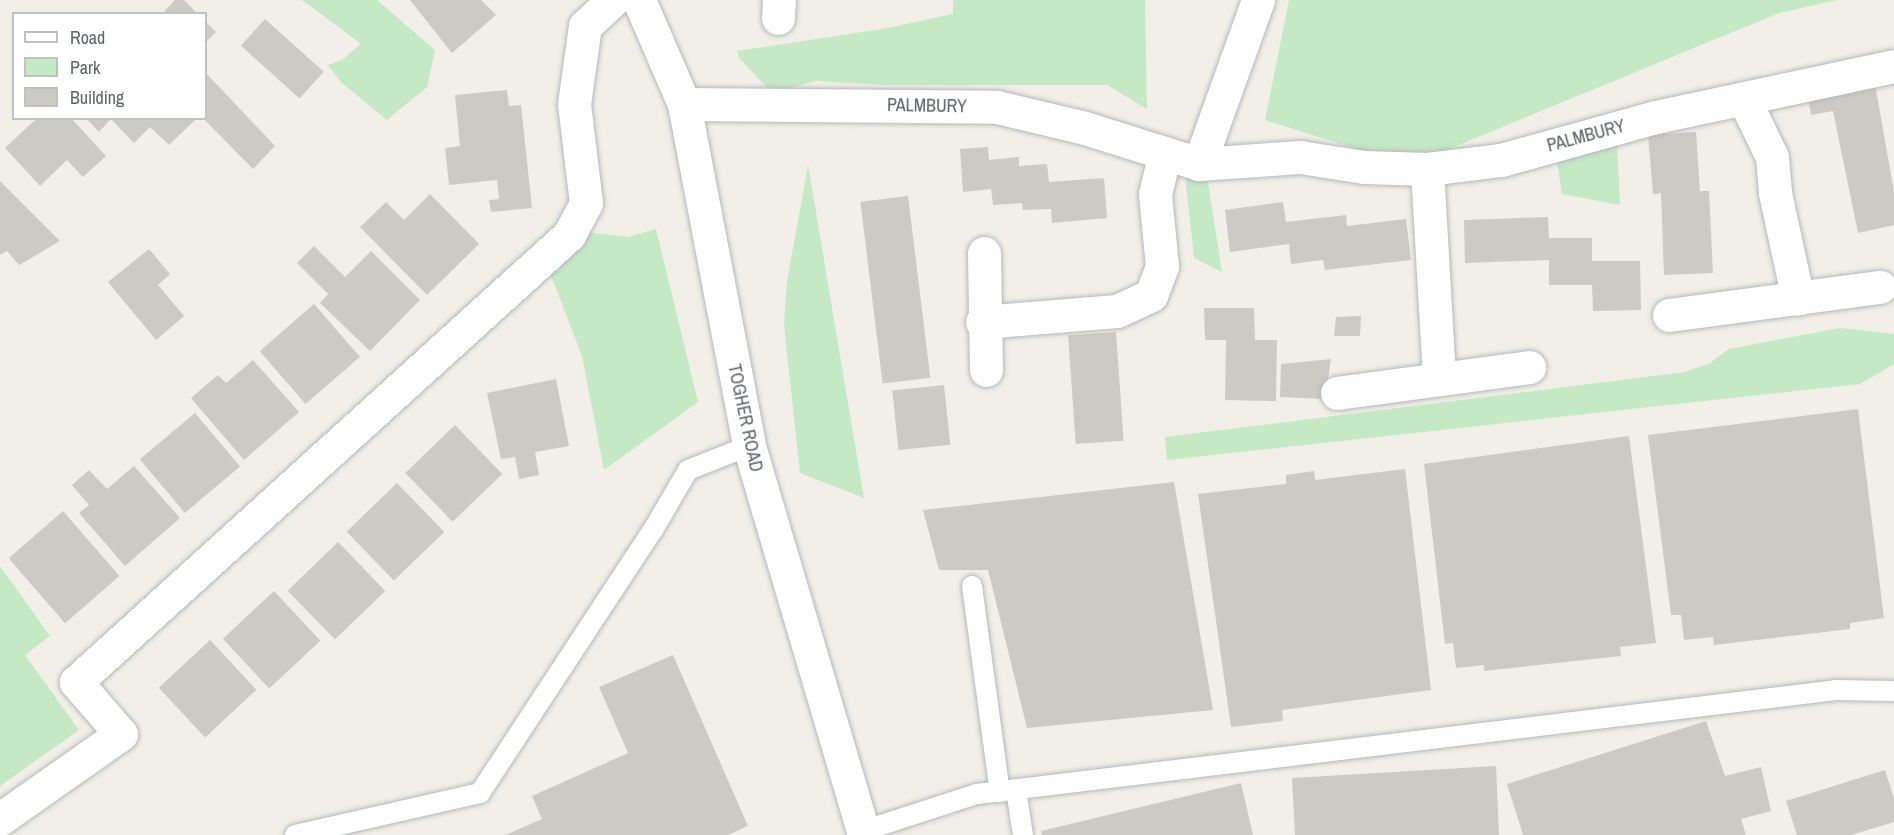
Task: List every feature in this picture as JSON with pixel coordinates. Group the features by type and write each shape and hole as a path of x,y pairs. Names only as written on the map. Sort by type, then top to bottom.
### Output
{"street":[{"path":"0,819 121,734 76,682 569,235 586,203 574,104 585,26 613,0"},
{"name":"TOGHER ROAD","path":"639,0 684,104 749,446 864,833"},
{"path":"1199,164 1258,0"},
{"name":"PALMBURY","path":"684,104 997,107 1084,128 1199,164 1300,157 1364,167 1427,169 1501,160 1656,117 1894,66"},
{"path":"1744,99 1772,158 1775,193 1798,299"},
{"path":"982,322 1117,311 1151,295 1162,266 1155,194 1164,153"},
{"path":"1427,169 1439,378"},
{"path":"984,254 982,322 986,370"},
{"path":"1669,315 1880,287"},
{"path":"1338,393 1529,367"}],"lane":[{"path":"295,835 480,793 653,530 688,470 749,446"},
{"path":"972,586 1008,791 1023,835"},
{"path":"864,833 977,794 1836,690 1894,691"}],"green space":[{"path":"302,0 377,0 435,50 427,87 387,120 342,83 328,65 342,60 361,44"},
{"path":"953,0 1145,0 1147,109 1107,85 885,85 815,81 772,93 739,58 737,51 882,29 953,14"},
{"path":"1289,0 1837,0 1779,13 1432,156 1372,154 1265,120"},
{"path":"1617,143 1620,205 1562,194 1557,162"},
{"path":"808,165 864,498 800,473 784,325 787,282"},
{"path":"1206,170 1222,272 1194,258 1185,175"},
{"path":"656,229 698,402 604,470 582,356 550,273 585,232 628,237"},
{"path":"1840,328 1894,334 1894,364 1860,384 1167,460 1165,437 1685,372 1710,363 1729,349"},
{"path":"0,566 50,636 25,655 79,730 0,786"}],"building":[{"path":"175,0 184,0 196,12 164,12"},
{"path":"410,0 481,0 496,15 452,53"},
{"path":"265,19 324,72 300,99 241,46"},
{"path":"207,23 216,32 207,41"},
{"path":"207,74 275,146 253,169 205,120 207,120"},
{"path":"1875,84 1894,192 1894,225 1858,233 1833,111 1811,115 1808,96"},
{"path":"507,90 509,106 521,105 532,208 491,212 489,200 499,199 497,180 449,185 445,148 460,146 455,95"},
{"path":"35,120 73,120 106,156 83,177 67,160 40,186 5,148"},
{"path":"88,120 110,120 99,132"},
{"path":"112,120 195,120 169,145 150,127 134,143"},
{"path":"1696,132 1700,191 1709,191 1713,273 1664,275 1661,193 1653,194 1648,135"},
{"path":"988,147 989,160 1019,157 1019,166 1047,164 1049,182 1104,178 1107,218 1052,223 1051,209 1023,210 1022,203 993,205 991,189 963,192 960,149"},
{"path":"0,181 60,241 19,265 7,251 0,255"},
{"path":"430,194 479,244 427,295 360,227 386,202 404,220"},
{"path":"908,196 930,378 883,383 860,202"},
{"path":"1283,202 1286,222 1346,215 1347,226 1406,219 1411,260 1325,270 1323,260 1291,264 1289,244 1230,252 1225,210"},
{"path":"1548,217 1549,238 1592,238 1592,261 1640,261 1641,310 1593,311 1592,285 1549,285 1549,260 1465,263 1464,220"},
{"path":"314,246 345,277 371,251 420,300 370,351 320,303 328,294 297,263"},
{"path":"149,249 170,274 158,285 184,316 156,340 108,282"},
{"path":"314,304 360,357 306,404 260,351"},
{"path":"1204,308 1254,308 1255,340 1277,340 1276,401 1225,400 1226,340 1205,340"},
{"path":"1361,316 1360,336 1334,336 1336,317"},
{"path":"1116,332 1124,441 1076,444 1068,335"},
{"path":"1331,359 1325,399 1280,397 1281,364"},
{"path":"253,360 299,412 244,460 191,398 218,375 226,383"},
{"path":"556,379 569,446 535,452 539,475 519,479 515,457 501,459 487,393"},
{"path":"944,385 950,445 899,450 892,390"},
{"path":"1858,409 1884,618 1850,623 1850,629 1714,645 1713,637 1684,640 1681,615 1671,615 1648,435"},
{"path":"195,413 240,467 185,513 140,459"},
{"path":"455,425 502,474 453,522 405,473"},
{"path":"1629,436 1656,643 1620,647 1621,656 1484,671 1484,665 1456,668 1453,643 1445,644 1424,464"},
{"path":"134,466 180,518 125,566 79,513 89,505 72,485 89,470 107,489"},
{"path":"1405,469 1431,690 1282,710 1283,721 1231,727 1198,494 1286,484 1286,475 1314,471 1315,480"},
{"path":"1174,482 1213,710 1027,728 988,570 939,570 923,510"},
{"path":"397,483 444,532 394,581 347,532"},
{"path":"63,511 119,576 65,623 9,558"},
{"path":"338,542 385,591 335,640 288,591"},
{"path":"274,591 320,641 269,688 223,639"},
{"path":"210,640 256,690 205,737 159,688"},
{"path":"673,655 748,826 728,835 505,835 542,819 532,796 628,753 599,687"},
{"path":"1706,721 1725,776 1761,767 1771,811 1741,819 1746,835 1523,835 1507,784"},
{"path":"1496,766 1499,835 1295,835 1292,778"},
{"path":"1885,770 1894,799 1894,822 1851,835 1797,835 1786,801"},
{"path":"1241,783 1253,835 1042,835 1041,831"}]}
